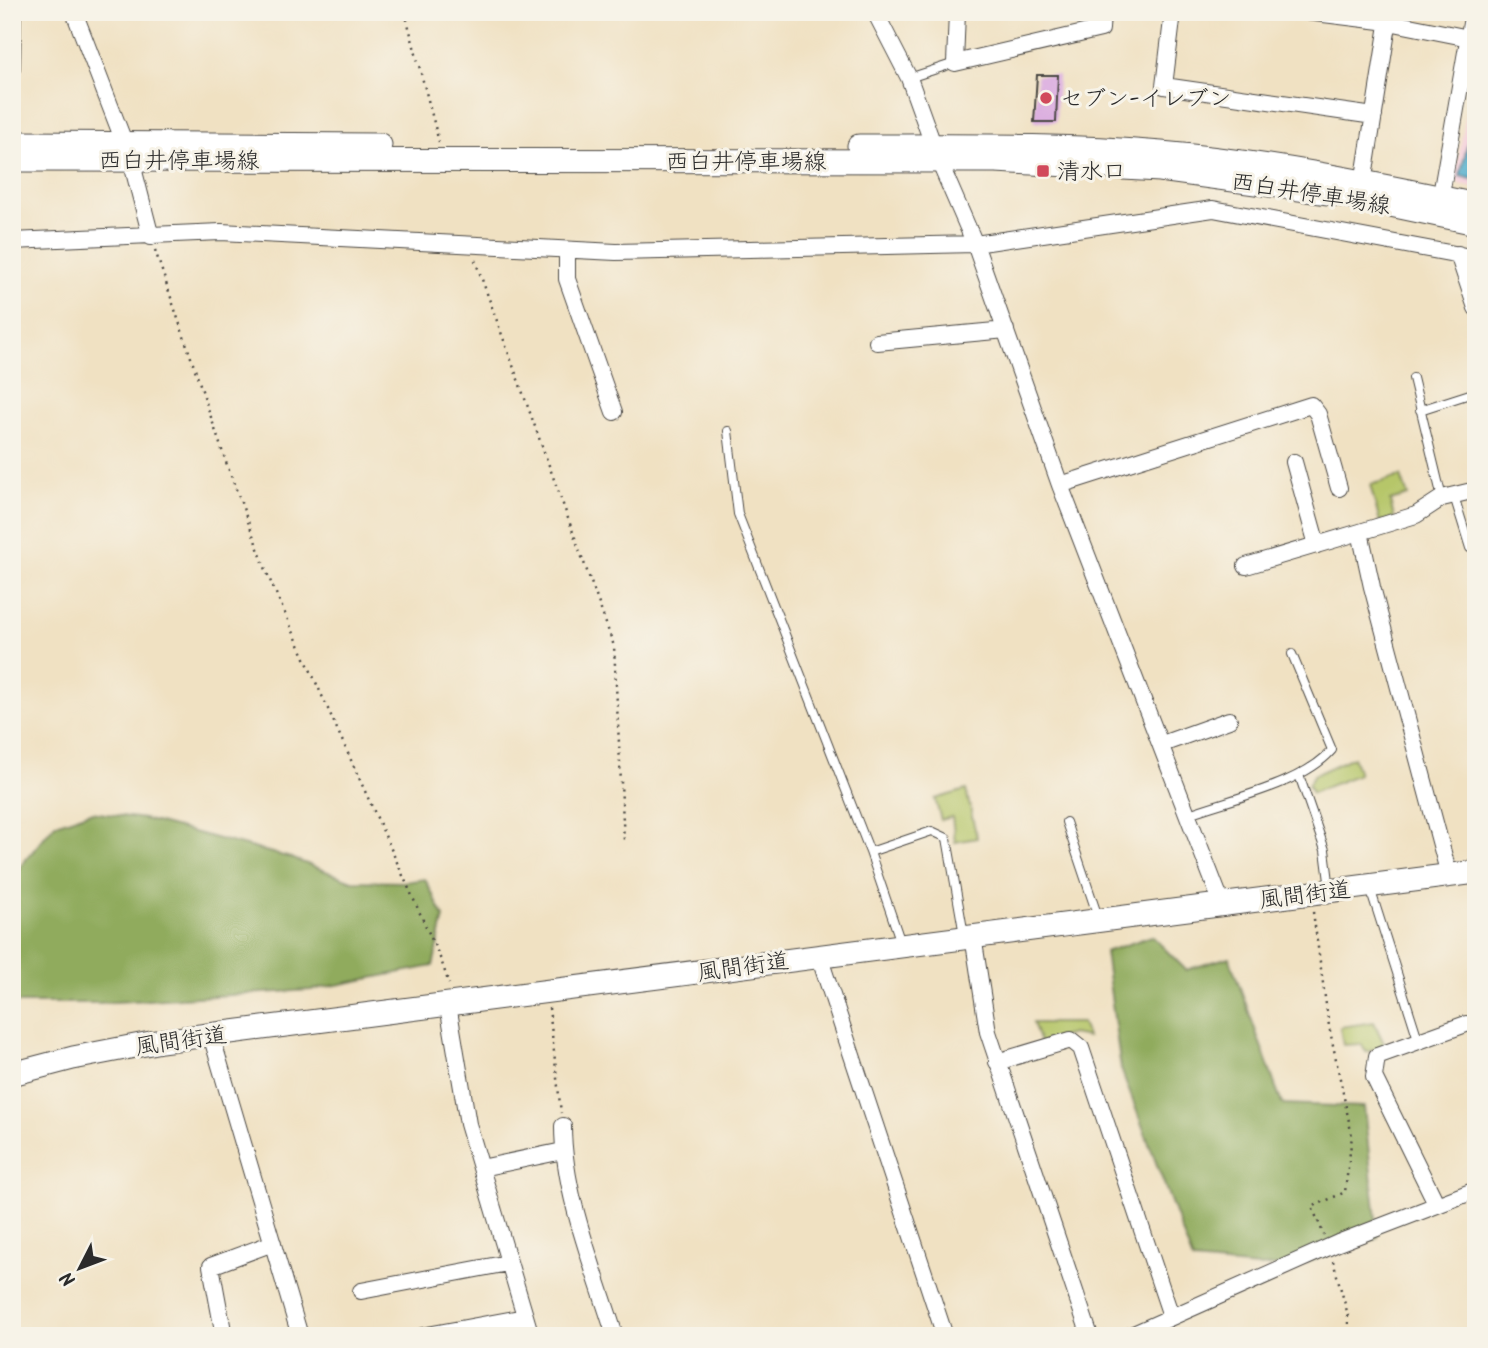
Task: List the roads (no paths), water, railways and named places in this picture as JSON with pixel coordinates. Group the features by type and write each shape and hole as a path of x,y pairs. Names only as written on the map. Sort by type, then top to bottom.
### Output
{"main road":[{"name":"西白井停車場線","path":"12,143 126,151 937,153"},
{"name":"西白井停車場線","path":"12,160 126,151 440,145 937,153 996,161 1160,170 1362,190 1439,206 1476,223"},
{"name":"西白井停車場線","path":"1439,206 1476,205"},
{"name":"風間街道","path":"12,1074 73,1058 211,1035 1476,872"}],"street":[{"path":"12,69 13,12"},
{"path":"74,12 126,151 151,237"},
{"path":"875,12 909,78 975,244 1060,485 1222,904"},
{"path":"957,12 955,63 1101,29 1102,12"},
{"path":"1173,12 1164,86 1374,116"},
{"path":"1439,206 1473,12"},
{"path":"1315,13 1390,17 1469,38"},
{"path":"1362,190 1390,17"},
{"path":"12,241 221,232 616,252 975,244 1213,209 1476,258"},
{"path":"567,250 567,279 614,412"},
{"path":"1458,254 1476,308"},
{"path":"877,342 1006,330"},
{"path":"1060,485 1311,405 1318,414 1339,488"},
{"path":"1294,462 1317,544"},
{"path":"1246,566 1416,515 1448,497 1476,490"},
{"path":"1360,532 1372,587 1449,875"},
{"path":"1161,744 1229,720"},
{"path":"969,937 988,1032 997,1062 1090,1336"},
{"path":"819,956 945,1336"},
{"path":"452,1004 468,1124 531,1336"},
{"path":"1437,1205 1374,1077 1377,1056 1418,1039 1466,1024"},
{"path":"211,1035 300,1336"},
{"path":"997,1062 1070,1040 1081,1048 1171,1316"},
{"path":"563,1126 563,1151 615,1336"},
{"path":"481,1168 563,1151"},
{"path":"1129,1336 1330,1247 1476,1190"},
{"path":"223,1336 211,1266 272,1243"},
{"path":"361,1292 508,1263"},
{"path":"422,1336 448,1334 525,1317"}],"lane":[{"path":"909,78 955,63"},
{"path":"1413,378 1420,410 1448,497 1470,548"},
{"path":"1420,410 1476,392"},
{"path":"728,431 738,514 870,852 902,946"},
{"path":"1189,814 1298,775 1321,763 1332,750 1292,654"},
{"path":"1298,775 1322,841 1320,891"},
{"path":"1066,822 1099,920"},
{"path":"870,852 932,831 947,838 969,937"},
{"path":"1369,886 1418,1039"}],"water":[{"path":"1473,121 1476,122 1476,180 1460,176"}],"place":[{"name":"セブン-イレブン","path":"1046,98"},
{"name":"清水口","path":"1043,171"}]}
